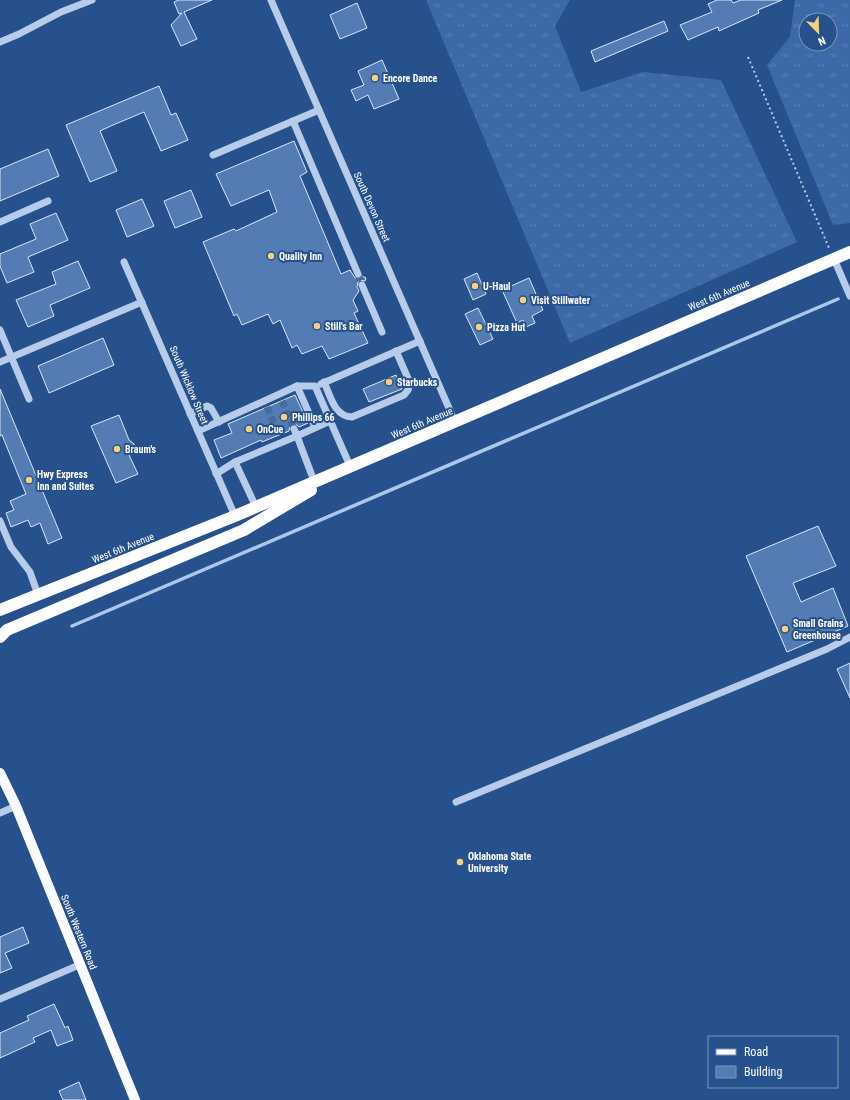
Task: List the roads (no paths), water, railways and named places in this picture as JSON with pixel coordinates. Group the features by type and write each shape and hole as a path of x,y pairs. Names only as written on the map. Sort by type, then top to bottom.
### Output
{"highway":[{"name":"West 6th Avenue","path":"0,610 256,507 850,252"},
{"path":"0,637 7,630 244,530 350,466"}],"main road":[{"name":"South Western Road","path":"0,773 16,806 134,1100"}],"street":[{"path":"0,42 19,34 61,12 92,0"},
{"name":"South Devon Street","path":"271,0 455,422"},
{"path":"213,155 319,110"},
{"path":"293,121 358,274"},
{"path":"0,222 48,201"},
{"path":"834,259 850,296"},
{"name":"South Wicklow Street","path":"124,262 234,516"},
{"path":"362,285 382,332"},
{"path":"0,362 142,302"},
{"path":"0,330 29,399"},
{"path":"198,431 281,397 297,386 315,386 420,341"},
{"path":"324,382 334,406 340,414 345,417 352,417 404,395 408,390 410,382 396,351"},
{"path":"297,386 315,427"},
{"path":"315,386 350,466"},
{"path":"190,414 207,406 211,408 219,422"},
{"path":"216,474 236,462 295,432 315,427 330,421"},
{"path":"295,432 314,481"},
{"path":"236,462 256,507"},
{"path":"0,521 11,547 30,572 38,595"},
{"path":"456,802 820,651 850,637"},
{"path":"0,813 16,806"},
{"path":"0,999 80,965"}],"waterway":[{"path":"72,626 838,299"}],"tunnel":[{"path":"358,274 362,285"},
{"path":"282,401 294,429"},
{"path":"267,407 279,436"}],"place":[{"name":"Encore Dance","path":"375,78"},
{"name":"Quality Inn","path":"271,256"},
{"name":"U-Haul","path":"475,286"},
{"name":"Visit Stillwater","path":"523,300"},
{"name":"Still's Bar","path":"317,326"},
{"name":"Pizza Hut","path":"479,327"},
{"name":"Starbucks","path":"389,382"},
{"name":"Phillips 66","path":"284,417"},
{"name":"OnCue","path":"249,429"},
{"name":"Braum's","path":"117,449"},
{"name":"Hwy Express Inn and Suites","path":"29,480"},
{"name":"Small Grains Greenhouse","path":"785,629"},
{"name":"Oklahoma State University","path":"460,862"}]}
